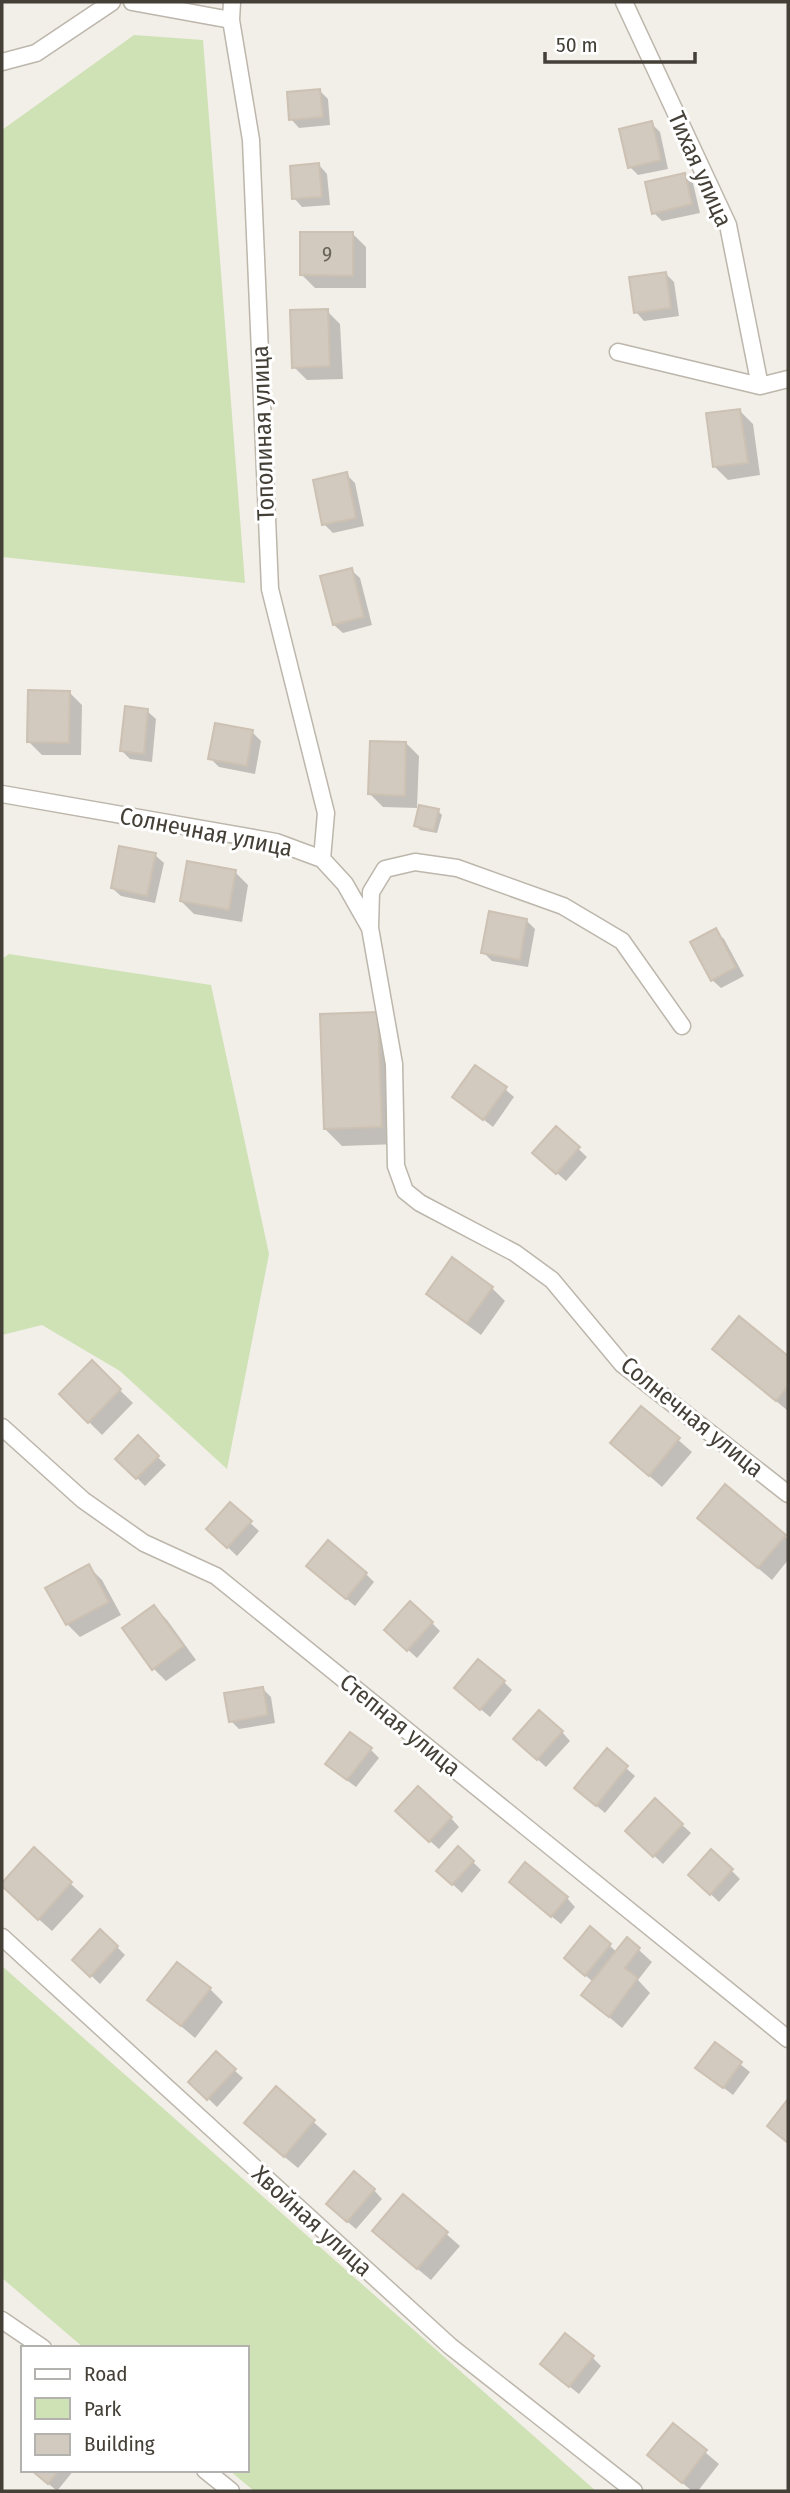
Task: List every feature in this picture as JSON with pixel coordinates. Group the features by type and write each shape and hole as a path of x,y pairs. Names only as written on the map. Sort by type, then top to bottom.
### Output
{"street":[{"path":"2,62 36,53 112,2"},
{"path":"132,2 231,20"},
{"name":"Тополиная улица","path":"232,2 231,20 251,140 270,589 326,813 322,859"},
{"name":"Тихая улица","path":"625,2 728,225 760,386"},
{"path":"618,352 760,386 788,379"},
{"name":"Солнечная улица","path":"2,794 276,842 322,859 345,884 370,928 394,1064 396,1166 404,1191 419,1203 515,1253 552,1280 622,1364 788,1494"},
{"path":"370,928 371,892 385,869 415,862 457,868 563,906 622,941 682,1026"},
{"name":"Степная улица","path":"2,1427 83,1500 144,1543 215,1576 788,2039"},
{"name":"Хвойная улица","path":"2,1937 450,2346 634,2491"},
{"path":"2,2320 40,2346"},
{"path":"207,2472 231,2491"}],"green space":[{"path":"134,35 203,40 245,583 2,557 2,130"},
{"path":"9,954 211,985 269,1254 227,1469 120,1371 42,1325 2,1335 2,959"},
{"path":"2,1966 596,2491 254,2491 231,2472 248,2472 248,2346 82,2346 2,2278"}],"building":[{"path":"320,89 323,117 289,120 287,92"},
{"path":"652,121 661,160 628,168 619,129"},
{"path":"319,163 322,197 292,199 290,166"},
{"path":"685,173 692,204 652,214 645,182"},
{"path":"300,232 353,232 353,276 300,275"},
{"path":"666,272 671,308 634,313 629,277"},
{"path":"328,309 330,366 292,368 290,310"},
{"path":"740,409 748,463 713,467 706,413"},
{"path":"347,472 356,518 322,525 313,480"},
{"path":"352,568 364,617 333,625 320,576"},
{"path":"28,690 70,691 69,743 27,742"},
{"path":"125,706 148,709 144,754 120,751"},
{"path":"215,723 253,730 247,766 208,759"},
{"path":"370,741 406,742 405,796 368,794"},
{"path":"419,805 439,809 434,831 414,826"},
{"path":"119,846 156,853 147,896 111,888"},
{"path":"187,861 236,870 229,910 180,901"},
{"path":"489,911 527,919 520,960 481,953"},
{"path":"716,928 736,967 711,981 690,942"},
{"path":"378,1012 382,1127 324,1129 320,1014"},
{"path":"475,1065 507,1087 483,1120 452,1097"},
{"path":"556,1126 580,1147 556,1174 532,1153"},
{"path":"452,1257 493,1287 467,1323 426,1294"},
{"path":"739,1316 788,1356 788,1386 776,1401 712,1349"},
{"path":"92,1360 121,1389 88,1423 59,1394"},
{"path":"641,1406 680,1438 649,1476 610,1443"},
{"path":"138,1435 159,1456 136,1479 115,1459"},
{"path":"725,1484 786,1535 758,1568 697,1518"},
{"path":"230,1502 252,1521 227,1548 206,1529"},
{"path":"328,1540 367,1573 346,1599 306,1566"},
{"path":"89,1564 109,1602 66,1625 45,1588"},
{"path":"410,1601 433,1622 407,1651 384,1630"},
{"path":"154,1605 184,1646 152,1670 122,1628"},
{"path":"478,1659 505,1681 480,1710 454,1688"},
{"path":"263,1687 268,1715 229,1722 224,1693"},
{"path":"539,1710 563,1731 537,1760 513,1739"},
{"path":"350,1732 372,1748 347,1780 325,1764"},
{"path":"607,1748 628,1766 596,1806 574,1788"},
{"path":"418,1786 452,1817 429,1842 395,1811"},
{"path":"655,1798 683,1824 653,1857 625,1831"},
{"path":"458,1846 474,1861 452,1885 436,1871"},
{"path":"34,1847 72,1882 38,1920 2,1886"},
{"path":"711,1849 733,1869 710,1895 688,1875"},
{"path":"525,1862 568,1897 551,1917 509,1882"},
{"path":"590,1926 611,1944 585,1976 564,1958"},
{"path":"100,1929 118,1946 90,1977 72,1960"},
{"path":"627,1937 640,1948 625,1968 638,1978 609,2017 581,1995"},
{"path":"177,1962 211,1988 181,2026 147,2000"},
{"path":"715,2042 742,2062 723,2088 695,2068"},
{"path":"216,2051 236,2069 207,2100 188,2082"},
{"path":"276,2086 315,2120 284,2157 244,2123"},
{"path":"788,2099 788,2143 767,2126"},
{"path":"354,2171 375,2189 347,2222 326,2204"},
{"path":"403,2194 448,2232 417,2269 372,2231"},
{"path":"565,2333 594,2356 569,2387 540,2364"},
{"path":"673,2423 707,2450 682,2483 647,2455"},
{"path":"33,2472 57,2472 48,2484"}]}
